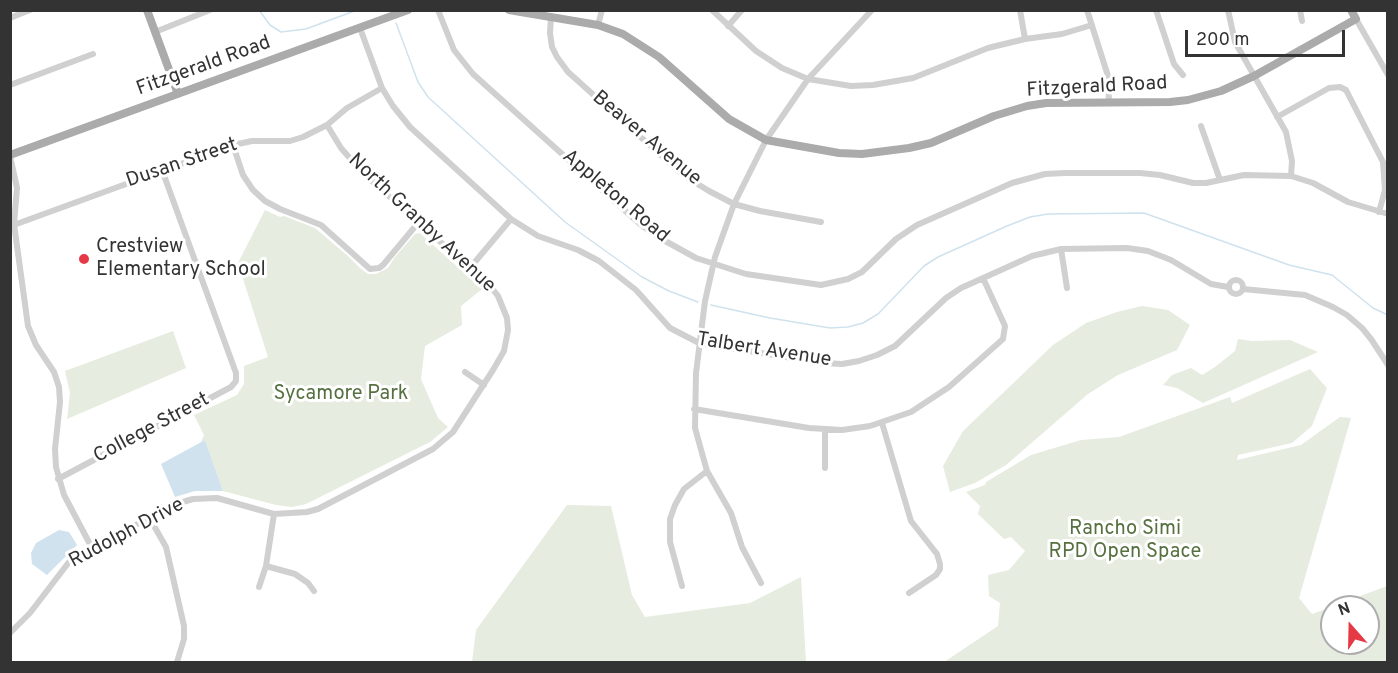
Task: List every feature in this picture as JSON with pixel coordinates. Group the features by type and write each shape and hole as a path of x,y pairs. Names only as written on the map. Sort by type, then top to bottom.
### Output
{"main road":[{"path":"147,10 178,94"},
{"name":"Fitzgerald Road","path":"10,156 408,10"},
{"name":"Fitzgerald Road","path":"509,10 598,25 623,34 645,46 729,118 766,140 839,153 862,154 889,152 931,143 994,116 1026,106 1046,103 1170,102 1188,100 1221,91 1356,19"},
{"path":"1351,10 1356,19"}],"street":[{"path":"10,18 30,10"},
{"path":"155,32 210,10"},
{"name":"Appleton Road","path":"438,10 454,50 473,74 640,224 677,249 713,264 746,274 810,284 833,284 862,272 896,239 917,225 998,188 1025,179 1065,172 1160,175 1193,183 1244,175 1291,176 1313,183 1348,202 1388,214"},
{"path":"598,25 602,10"},
{"path":"712,10 772,63 808,79 851,86 896,82 928,73 988,48 1025,39 1062,34 1092,25"},
{"path":"728,26 742,10"},
{"path":"761,584 742,548 731,513 707,471 695,428 694,409 699,343 705,301 713,264 734,204 766,140 808,79 872,10"},
{"path":"1020,10 1025,39"},
{"path":"1087,10 1108,76 1109,102"},
{"path":"1156,10 1174,64 1183,75"},
{"path":"1228,10 1235,42 1286,132 1291,146 1291,176"},
{"path":"1300,10 1302,21"},
{"name":"Beaver Avenue","path":"551,17 552,47 568,72 683,175 734,204 821,222"},
{"path":"1356,19 1388,75"},
{"name":"Talbert Avenue","path":"360,28 382,88 410,127 511,219 538,236 578,250 599,261 636,290 670,328 699,343 823,363 842,364 859,361 895,346 946,298 961,288 1032,256 1061,249 1127,248 1148,251 1171,260 1211,284 1228,287"},
{"path":"10,84 93,54"},
{"path":"1277,117 1329,88 1340,87 1346,90 1383,162 1385,190 1379,212"},
{"name":"Dusan Street","path":"12,225 233,145 252,141 290,141 327,125 347,108 382,88"},
{"name":"North Granby Avenue","path":"327,125 354,164 498,296 507,318 508,330 504,351 482,388"},
{"path":"1200,126 1220,180"},
{"path":"233,145 243,175 253,190 265,201 280,209 321,225 366,267 375,269 383,265 418,223"},
{"path":"10,156 17,188 12,225 28,326 36,345 54,372 59,387 60,402 55,449 58,479 92,548"},
{"name":"College Street","path":"58,479 231,387 236,381 236,373 162,170"},
{"path":"469,269 511,219"},
{"path":"1061,249 1067,288"},
{"path":"694,409 825,429 856,428 882,423 911,412 935,398 1003,339 1005,327 983,278"},
{"path":"1235,280 1242,283 1243,289 1240,294 1235,295 1230,293 1228,287 1235,280"},
{"path":"1243,289 1305,295 1333,307 1362,328 1388,365"},
{"path":"465,372 482,388"},
{"name":"Rudolph Drive","path":"10,633 30,614 64,567 92,548 149,517 179,502 206,498 227,500 274,514 297,514 318,509 433,449 453,432 482,388"},
{"path":"882,423 912,521 936,554 940,564 936,575 909,593"},
{"path":"825,429 825,468"},
{"path":"682,586 670,542 670,519 684,489 707,471"},
{"path":"259,587 266,566 274,514"},
{"path":"149,517 166,547 184,626 184,639 177,663"},
{"path":"266,566 295,573 314,591"}],"green space":[{"name":"Sycamore Park","path":"265,210 315,228 368,274 376,274 388,268 415,234 420,233 482,289 461,306 462,325 425,346 421,379 438,418 448,427 430,442 306,504 292,507 223,491 205,440 201,442 204,435 194,415 237,395 244,384 244,366 268,357 238,263"},
{"path":"1142,306 1168,310 1190,325 1177,350 1118,375 1088,394 1006,465 975,483 950,492 943,466 963,431 1053,345 1086,323"},
{"path":"173,331 186,368 67,419 70,393 65,371"},
{"path":"1238,339 1290,340 1318,352 1203,403 1177,388 1163,385 1172,375 1191,368 1202,375 1235,351"},
{"name":"Rancho Simi RPD Open Space","path":"1310,369 1327,388 1312,426 1292,443 1238,455 1237,460 1301,445 1340,417 1351,418 1299,598 1312,614 1320,611 1320,655 1380,655 1380,595 1363,595 1387,586 1387,662 944,662 998,626 1000,603 989,596 988,575 1009,570 1025,551 1011,537 1004,539 978,514 980,506 966,492 985,485 986,482 1031,455 1081,440 1119,437 1230,397 1232,403"},
{"path":"567,505 611,506 632,595 645,617 750,603 801,577 806,662 472,662 476,630"}],"water":[{"path":"205,440 223,491 195,491 175,497 161,464"},
{"path":"59,530 69,532 77,545 47,575 32,564 31,553 36,543"}],"waterway":[{"path":"259,10 270,25 281,32 306,29 357,10"},
{"path":"396,23 418,82 428,97 565,222 642,277 698,302"},
{"path":"711,305 830,328 848,327 863,323 878,314 924,266 938,257 1030,217 1048,214 1144,213 1289,265 1332,275 1373,308 1388,315"}],"place":[{"name":"Crestview Elementary School","path":"84,259"}]}
